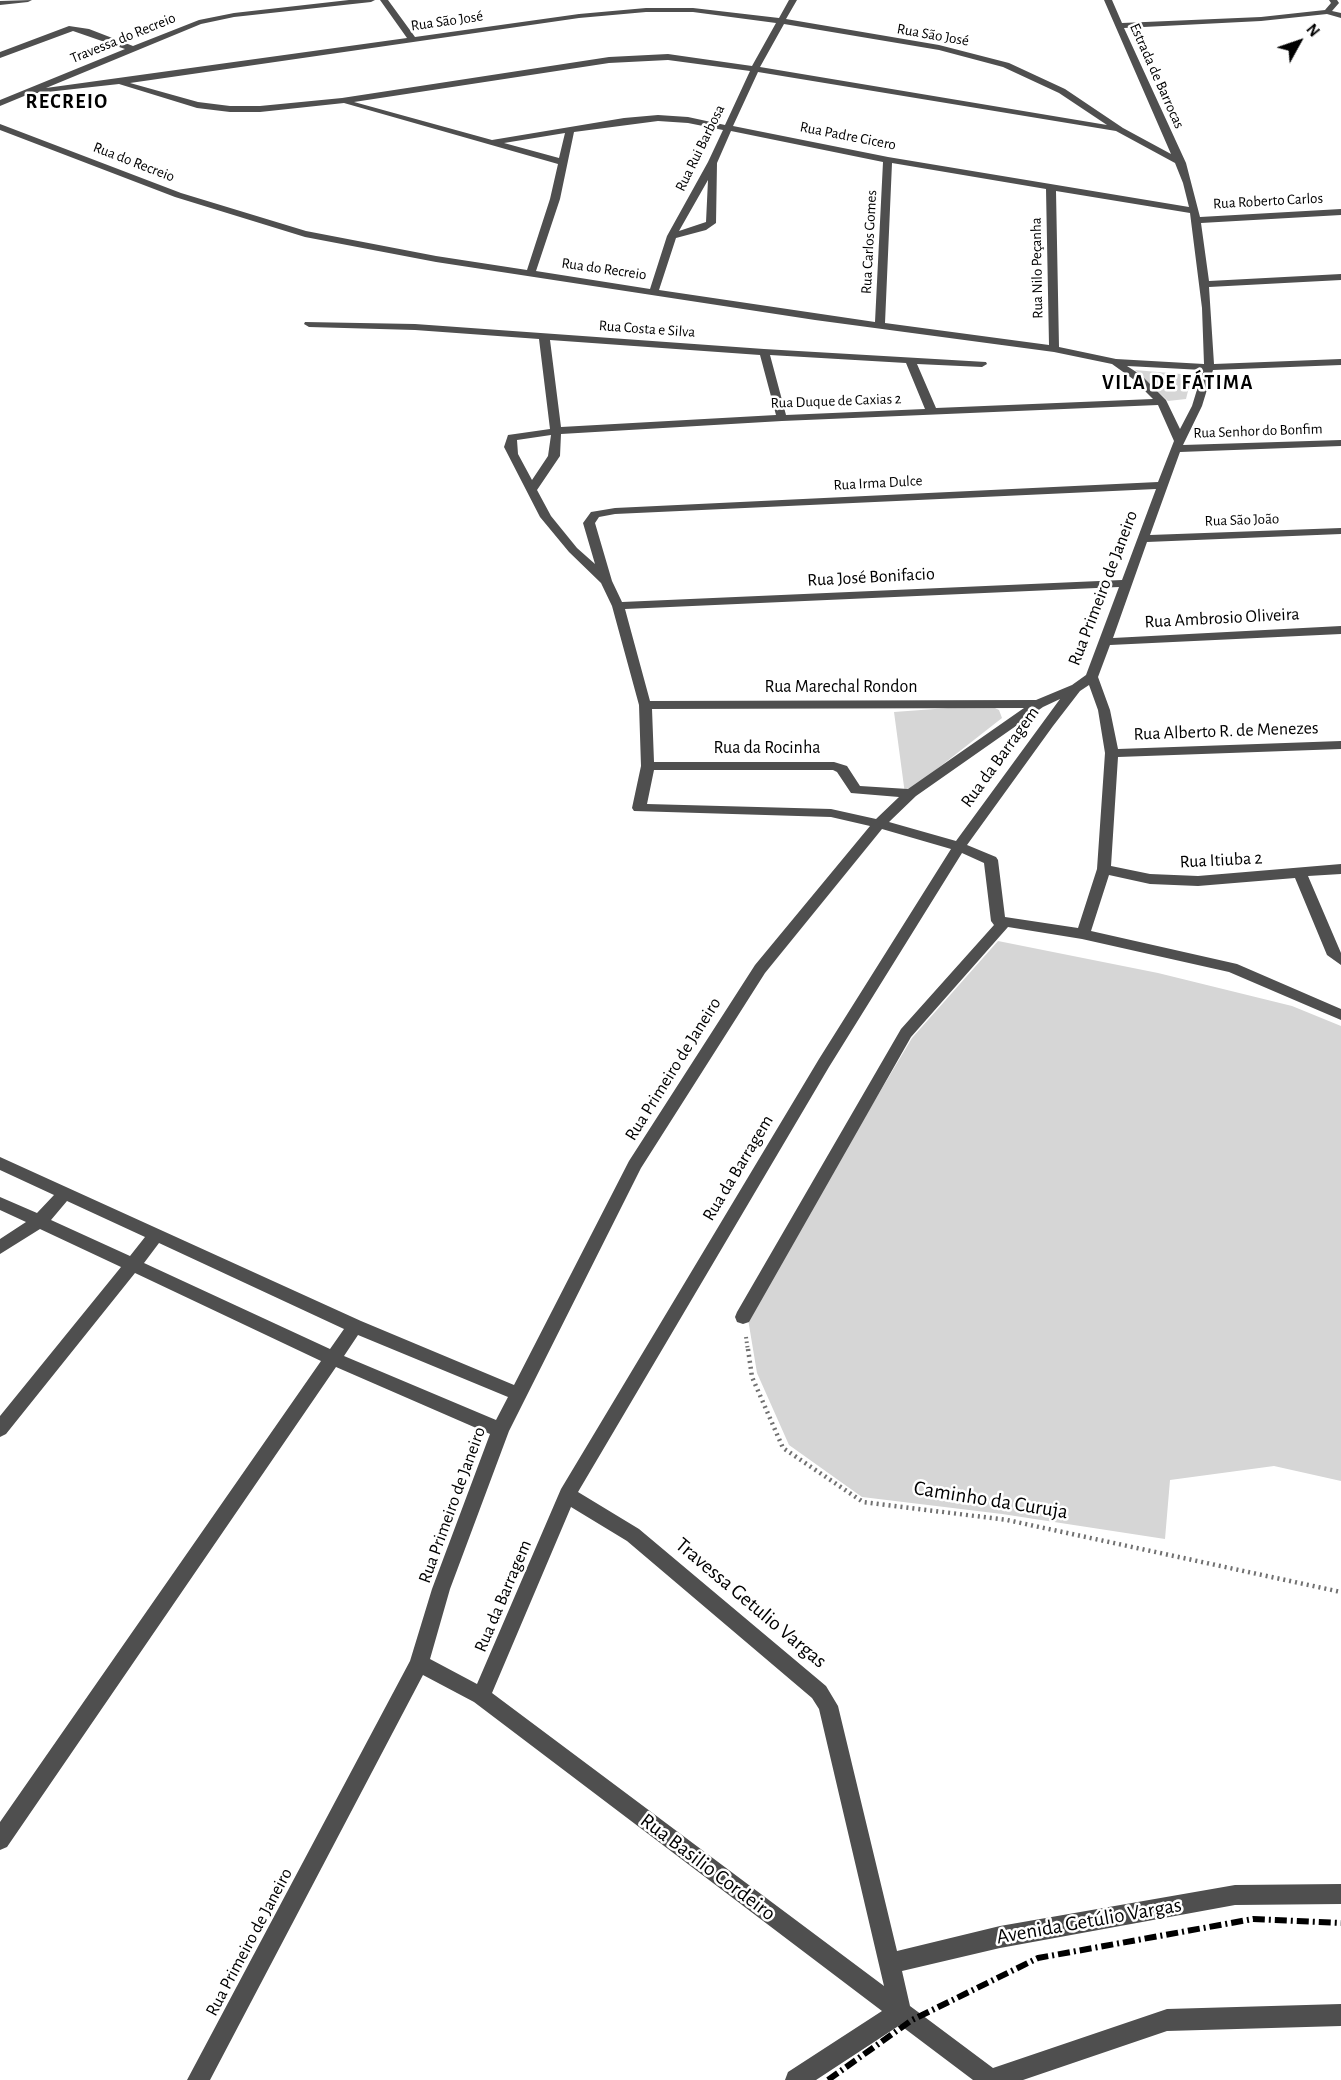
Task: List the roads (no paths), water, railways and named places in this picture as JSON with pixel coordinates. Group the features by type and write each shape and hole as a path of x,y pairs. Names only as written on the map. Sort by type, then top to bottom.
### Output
{"street":[{"path":"0,3 28,0"},
{"name":"Travessa do Recreio","path":"29,92 183,28 213,18 371,0"},
{"path":"384,0 412,39"},
{"path":"676,0 693,10"},
{"name":"Rua Rui Barbosa","path":"654,291 672,236 713,162 726,128 755,69 793,0"},
{"name":"Estrada de Barrocas","path":"1108,0 1181,163"},
{"path":"1327,12 1335,3 1333,0"},
{"name":"Rua São José","path":"29,92 117,82 611,13 665,9 693,10 781,21 939,48 1006,65 1062,91 1120,130 1181,163"},
{"path":"1120,26 1261,19 1327,12 1341,16"},
{"path":"0,55 72,28 133,49"},
{"name":"Rua São José","path":"117,82 197,105 260,110 342,101 632,57 668,57 755,69 1120,130"},
{"path":"0,103 29,92"},
{"name":"Rua Padre Cicero","path":"342,101 562,162"},
{"name":"Rua Padre Cicero","path":"495,142 658,118 688,120 888,160 1051,187 1195,216"},
{"name":"Rua do Recreio","path":"0,127 244,217 305,234 368,247 531,273 1054,349 1115,362 1137,377 1162,402 1178,445"},
{"path":"531,273 555,199 570,130"},
{"name":"Rua Carlos Gomes","path":"880,325 888,160"},
{"path":"672,236 703,228 711,223 713,162"},
{"name":"Rua Primeiro de Janeiro","path":"198,2080 419,1664 441,1588 501,1430 635,1165 760,969 879,824 911,793 1038,704 1076,688 1092,677 1178,445 1197,406 1209,367 1207,308 1195,216 1181,163"},
{"name":"Rua Nilo Peçanha","path":"1051,187 1054,349"},
{"name":"Rua Roberto Carlos","path":"1195,216 1341,212"},
{"path":"1203,284 1341,277"},
{"name":"Rua Costa e Silva","path":"309,324 415,327 764,352 982,364"},
{"path":"544,336 556,431 554,456 531,490 546,518 573,550 606,581 618,606 645,705 648,766 639,809 823,813 879,824 958,847 991,860 997,920 1004,923 1082,934 1232,968 1341,1015"},
{"path":"764,352 783,418"},
{"path":"910,360 932,412"},
{"path":"1115,362 1209,367 1341,362"},
{"name":"Rua Duque de Caxias 2","path":"531,490 510,447 512,437 556,431 783,418 1162,402"},
{"name":"Rua Senhor do Bonfim","path":"1178,445 1341,443"},
{"name":"Rua Irma Dulce","path":"606,581 589,523 595,514 615,511 1163,484"},
{"name":"Rua São João","path":"1144,539 1341,531"},
{"name":"Rua José Bonifacio","path":"618,606 1126,583"},
{"name":"Rua Ambrosio Oliveira","path":"1106,642 1341,630"},
{"path":"1092,677 1104,710 1112,753 1104,869 1083,934 1102,940"},
{"name":"Rua da Barragem","path":"481,1696 567,1495 824,1063 958,847 1076,688"},
{"name":"Rua Marechal Rondon","path":"645,705 1038,704"},
{"name":"Rua Alberto R. de Menezes","path":"1112,753 1341,745"},
{"name":"Rua da Rocinha","path":"648,766 834,766 842,769 858,791 911,793"},
{"name":"Rua Itiuba 2","path":"1104,869 1168,880 1198,881 1341,869"},
{"path":"1300,873 1334,955 1340,959"},
{"path":"743,1317 906,1033 1004,923"},
{"path":"0,1163 355,1326 519,1394"},
{"path":"0,1247 40,1221 65,1193"},
{"path":"0,1203 133,1263 332,1358 501,1430"},
{"path":"0,1429 158,1234"},
{"path":"0,1840 355,1326"},
{"name":"Travessa Getulio Vargas","path":"567,1495 633,1535 819,1692 828,1706 833,1721 890,1963"},
{"name":"Rua Basilio Cordeiro","path":"419,1664 481,1696 991,2080"},
{"name":"Avenida Getúlio Vargas","path":"890,1963 1000,1937 1235,1895 1341,1894"},
{"path":"796,2080 901,2012 890,1963"},
{"path":"991,2080 1167,2020 1341,2015"}],"railway":[{"path":"828,2080 912,2020 1038,1958 1253,1919 1341,1923"}],"district":[{"name":"RECREIO","path":"67,102"},
{"name":"VILA DE FÁTIMA","path":"1178,383"}]}
